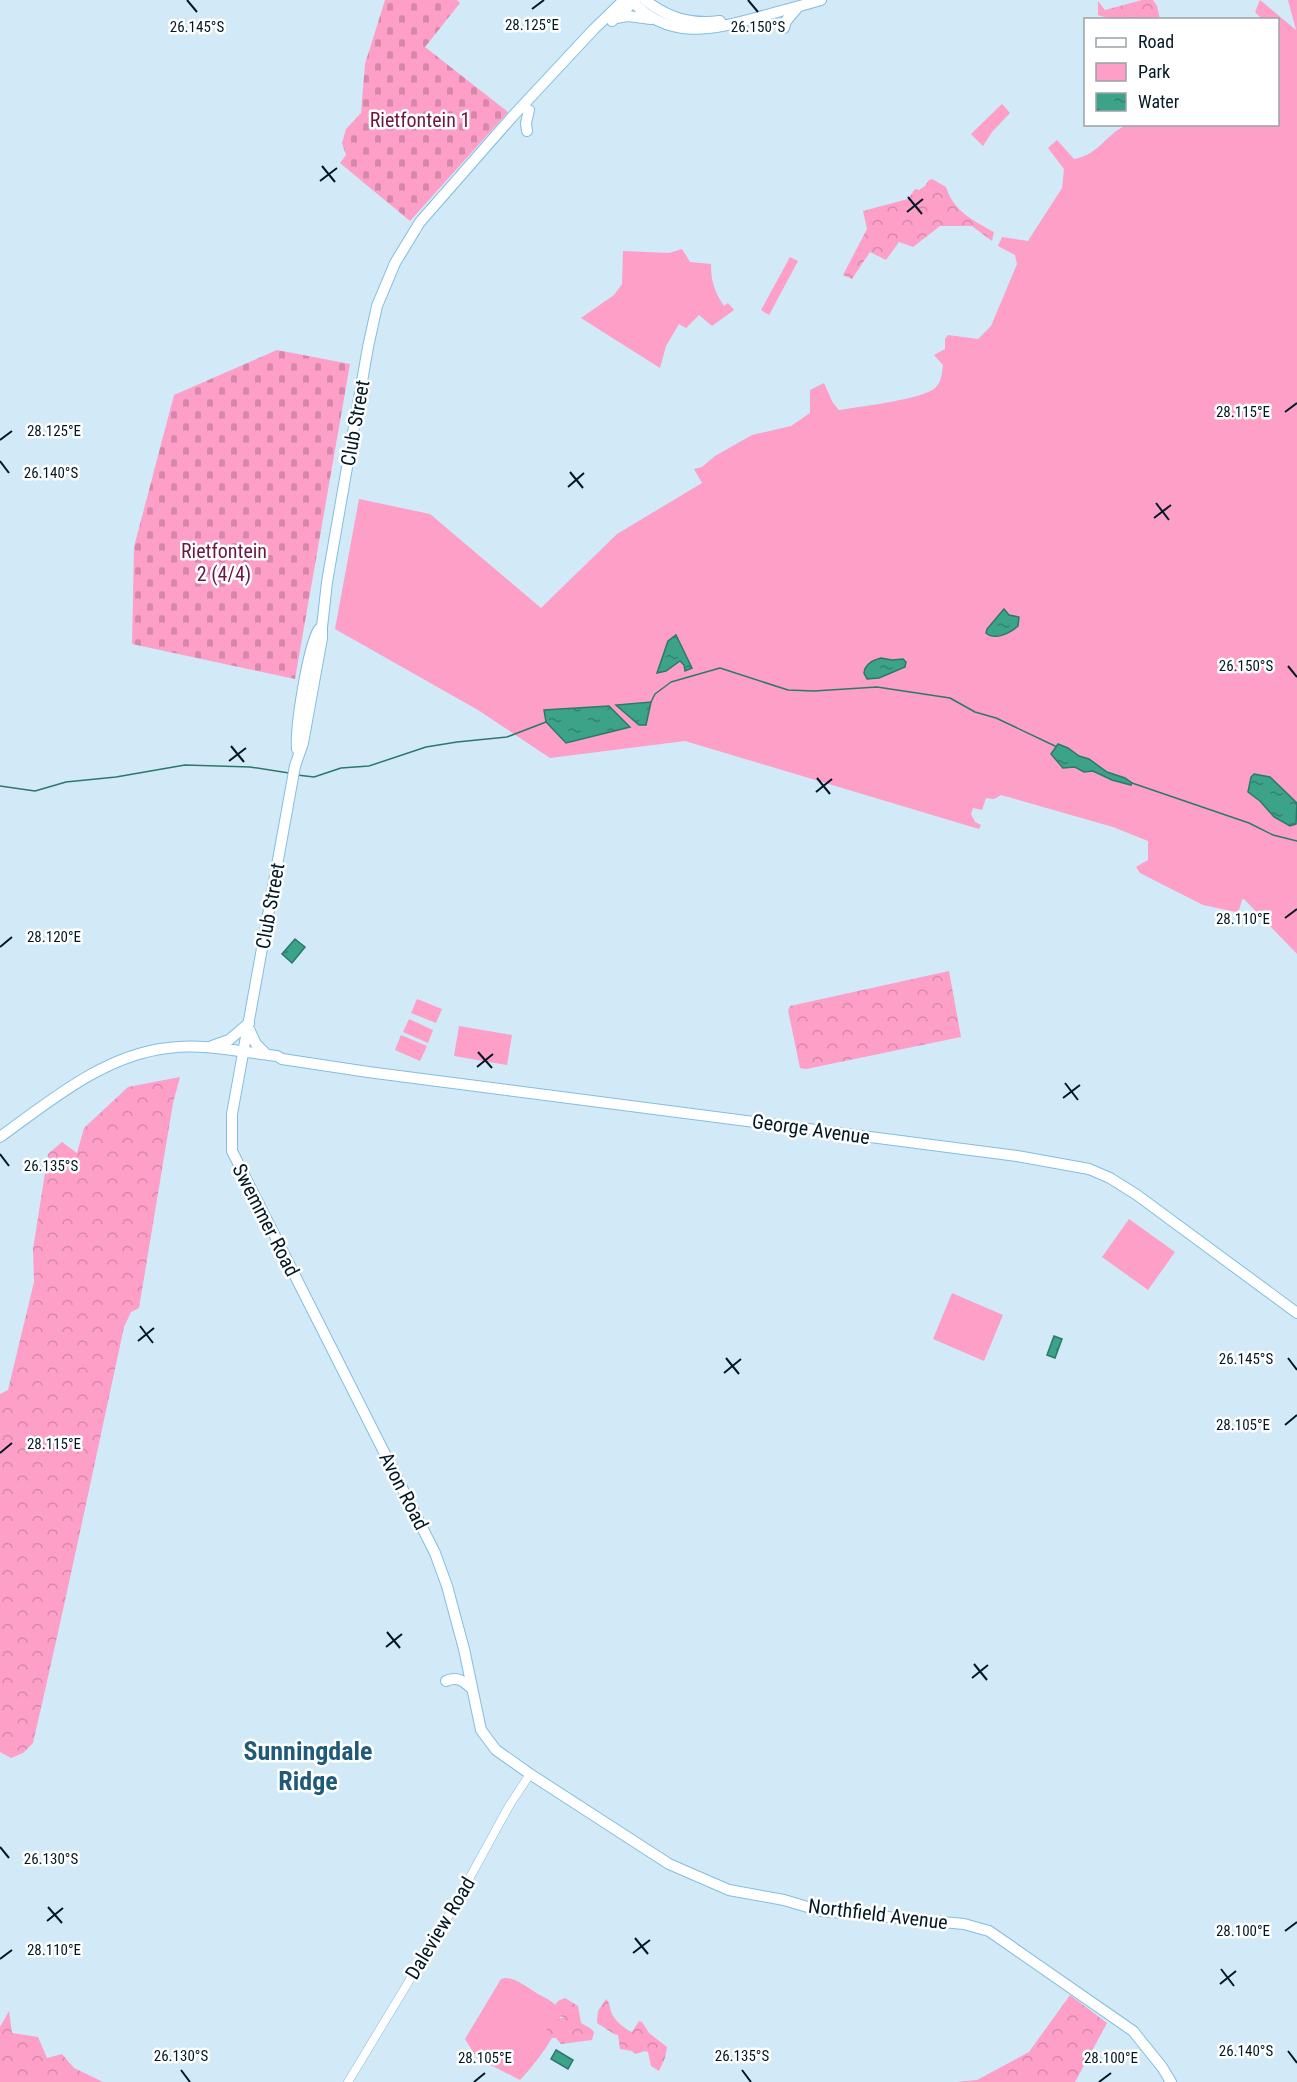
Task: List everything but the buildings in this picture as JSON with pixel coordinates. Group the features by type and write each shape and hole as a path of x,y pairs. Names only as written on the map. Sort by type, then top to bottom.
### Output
{"main road":[{"path":"612,0 612,16 628,16 657,10"},
{"path":"645,0 657,10"},
{"path":"631,1 681,20 712,25 797,3 821,0"},
{"name":"Club Street","path":"242,1055 298,754 297,741 303,696 315,637 322,627 332,555 377,306 395,263 420,222 512,117 612,16 631,1"},
{"path":"784,28 797,3"},
{"name":"Club Street","path":"416,228 424,224 456,190 612,16"},
{"path":"527,131 526,117 529,110"},
{"path":"207,1048 229,1040 249,1025 256,1044 266,1054"},
{"path":"0,1137 65,1091 116,1063 144,1052 168,1048 207,1048 242,1055"},
{"path":"0,1146 68,1097 102,1076 146,1057 168,1052 242,1055"},
{"name":"George Avenue","path":"242,1055 266,1054 282,1059 1079,1166 1110,1178 1128,1189 1297,1313"},
{"name":"George Avenue","path":"242,1055 276,1062 282,1059"},
{"name":"Swemmer Road","path":"242,1055 231,1120 232,1150 327,1340"},
{"name":"Avon Road","path":"327,1340 435,1553 447,1586 464,1649"},
{"name":"Northfield Avenue","path":"464,1649 480,1727 486,1739 496,1750 669,1864 729,1890 784,1900 821,1911 964,1924 989,1931 1133,2031 1171,2082"},
{"path":"446,1681 457,1679 471,1689"}],"street":[{"name":"Daleview Road","path":"348,2082 452,1910 509,1806 530,1774"}],"green space":[{"name":"Rietfontein 1","path":"385,0 457,0 460,3 425,47 508,112 410,221 340,163 346,155 342,143 346,129 361,113 365,64"},
{"path":"1142,0 1153,0 1160,18 1108,18 1098,15 1098,1 1105,10"},
{"path":"1260,0 1296,30 1288,0 1297,0 1297,954 1244,899 1236,912 1203,905 1140,873 1136,867 1148,860 1148,841 1113,827 1001,795 994,799 986,798 982,810 973,808 971,814 975,822 981,825 979,829 685,741 550,758 478,710 335,629 359,499 430,514 541,608 617,534 702,483 694,469 702,467 715,456 752,435 791,426 810,413 810,390 824,383 833,403 839,410 906,399 936,387 943,365 934,355 945,349 945,339 948,335 978,339 991,326 1017,264 1015,255 998,246 1002,237 1028,241 1062,188 1064,169 1048,148 1057,140 1074,159 1090,153 1124,126 1279,126 1279,18 1261,18 1255,12"},
{"path":"1002,104 1010,113 992,132 983,146 971,134"},
{"path":"932,179 946,187 959,209 994,232 992,241 972,226 940,226 913,247 899,242 886,260 870,252 852,279 843,275 867,229 863,211 908,199 915,189 919,190"},
{"path":"682,249 690,262 711,264 712,281 718,296 724,306 728,303 734,310 712,326 699,315 686,328 679,324 666,346 660,368 581,318 614,295 622,284 623,251 669,253"},
{"path":"790,257 798,261 769,315 761,310"},
{"name":"Rietfontein 2 (4/4)","path":"277,350 350,364 295,679 132,644 134,547 174,395"},
{"path":"949,971 961,1037 806,1069 800,1068 788,1010 790,1006"},
{"path":"417,999 442,1009 436,1023 411,1013"},
{"path":"409,1019 433,1030 428,1043 403,1032"},
{"path":"459,1026 512,1035 507,1065 454,1056"},
{"path":"401,1035 427,1046 420,1061 395,1050"},
{"path":"180,1077 173,1103 139,1308 131,1312 124,1327 33,1743 23,1753 11,1758 0,1752 0,1394 8,1390 34,1282 33,1249 48,1154 62,1142 77,1153 84,1128 128,1087"},
{"path":"1129,1219 1175,1252 1148,1290 1102,1257"},
{"path":"952,1293 1003,1315 984,1361 933,1339"},
{"path":"501,1979 518,1981 551,2001 560,2012 560,2019 552,2037 520,2080 477,2058 465,2039"},
{"path":"1070,1995 1107,2023 1075,2082 956,2082 977,2080 1029,2052"},
{"path":"565,1998 578,2006 581,2023 594,2032 592,2040 561,2044 556,2038 548,2038 548,2027 564,2017 558,2016 553,2008 558,2001"},
{"path":"606,1999 613,2017 623,2027 632,2032 639,2021 642,2022 649,2033 667,2047 659,2071 651,2066 648,2052 635,2054 632,2051 620,2049 618,2035 597,2023 598,2011"},
{"path":"9,2011 12,2033 38,2037 47,2058 62,2054 74,2068 103,2082 0,2082 0,2027"}],"water":[{"path":"1004,609 1009,615 1019,617 1018,626 998,636 986,633 987,629"},
{"path":"676,635 692,668 685,671 680,661 666,671 657,673 668,641"},
{"path":"881,658 903,659 906,662 905,667 879,678 867,679 864,673 866,667 872,661"},
{"path":"651,702 646,725 639,725 616,705"},
{"path":"609,706 630,727 566,743 546,722 544,710"},
{"path":"1058,744 1089,759 1107,772 1125,778 1132,783 1131,785 1112,780 1093,771 1084,772 1075,767 1063,768 1051,754"},
{"path":"1254,774 1270,777 1297,803 1296,824 1290,826 1274,817 1260,801 1248,792 1251,777"},
{"path":"295,939 305,947 292,963 282,954"},
{"path":"1054,1336 1062,1339 1055,1358 1047,1355"},
{"path":"556,2050 573,2060 568,2069 551,2059"}],"waterway":[{"path":"651,702 655,694 671,682 720,668 788,690 814,691 877,687 950,698 975,712 996,718 1055,746"},
{"path":"297,775 314,777 341,768 369,766 426,747 507,737 546,722"},
{"path":"0,786 35,791 66,782 116,777 185,765 250,767 289,773"},
{"path":"1132,783 1249,823 1273,835 1297,841"}],"district":[{"name":"Sunningdale Ridge","path":"308,1766"}]}
